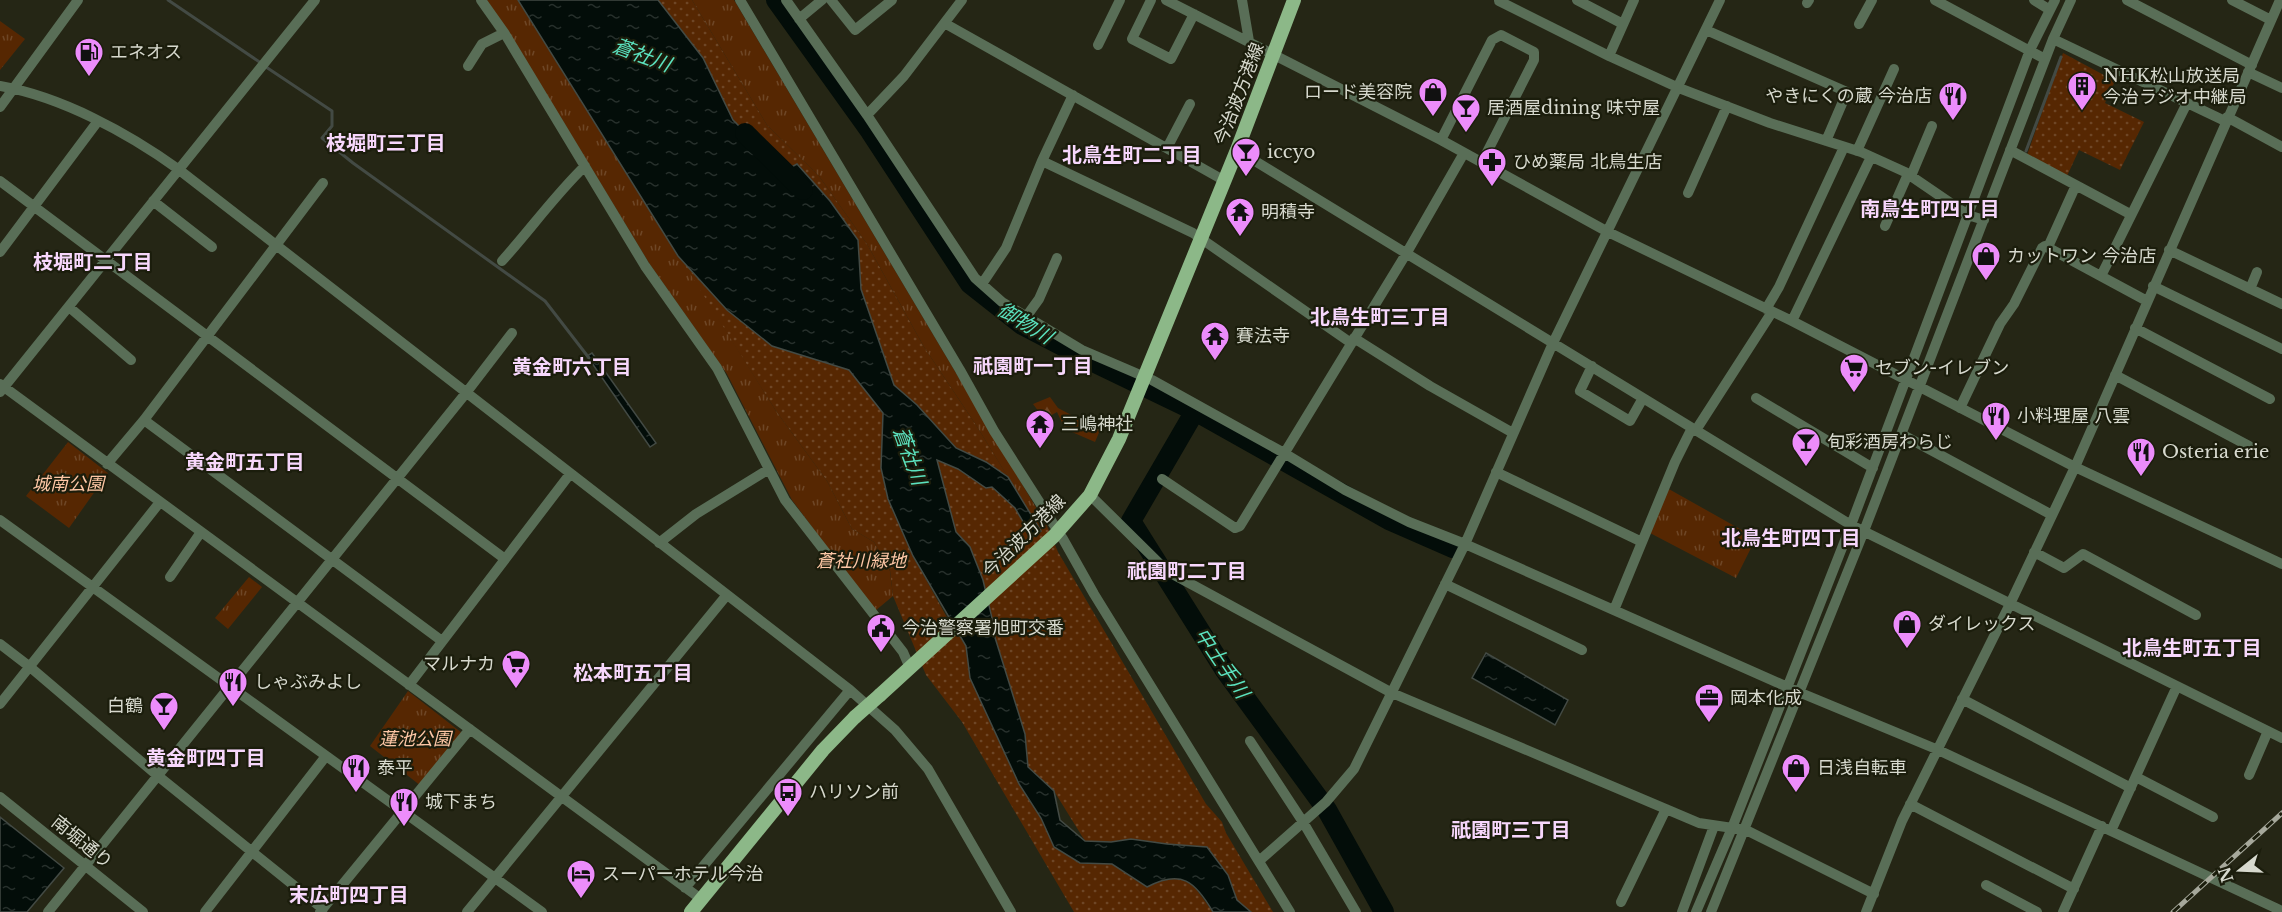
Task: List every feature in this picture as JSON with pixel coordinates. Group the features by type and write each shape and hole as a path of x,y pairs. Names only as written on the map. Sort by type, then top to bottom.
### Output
{"main road":[{"name":"今治波方港線","path":"691,912 823,750 855,717 1056,534 1089,495 1119,439 1225,181 1294,0"}],"street":[{"path":"0,107 78,0"},
{"path":"315,0 69,307 1,388 297,602 701,900"},
{"path":"481,0 504,33 645,266 717,368 785,500 903,652 915,664"},
{"path":"740,0 1056,534 1290,912"},
{"path":"786,0 867,115 975,278 1002,302 1026,317 1082,350 1152,380 1284,453 1345,490 1409,522 1465,544 1801,693 1936,749 2282,911"},
{"path":"799,19 822,0"},
{"path":"831,0 855,30 892,0"},
{"path":"867,115 904,76 946,24 962,0"},
{"path":"1098,45 1120,0"},
{"path":"1151,0 1132,39 1171,59 1194,14"},
{"path":"1166,0 1441,140 1608,232 1792,321 2075,467 2282,564"},
{"path":"1242,0 1249,41"},
{"path":"1499,0 1609,56 1679,87 1770,123 1871,157 1910,175 1968,214 1984,220"},
{"path":"1577,0 1623,24"},
{"path":"1609,56 1634,0"},
{"path":"1259,861 1326,802 1354,769 1465,544 1553,343 1720,0"},
{"path":"1859,24 1872,0"},
{"path":"1935,0 2045,59"},
{"path":"1696,912 1732,828 1851,525 2030,50 2053,5 2034,0"},
{"path":"1711,912 1801,693 2045,59 2071,0"},
{"path":"2127,0 2282,88"},
{"path":"2232,0 2271,20"},
{"path":"1866,912 1910,804 2010,604 2075,467 2280,0"},
{"path":"946,24 1225,181"},
{"path":"1706,30 1847,92 1826,141"},
{"path":"468,66 482,44 504,33"},
{"path":"1441,140 1491,40 1501,34 1534,52 1534,60 1482,162"},
{"path":"2053,39 2282,147"},
{"path":"1857,151 1894,69"},
{"path":"0,86 12,88 98,121 147,147 178,169 850,690 895,730 928,769 1011,912"},
{"path":"982,284 1006,248 1041,161 1073,95"},
{"path":"2101,276 2187,103"},
{"path":"1167,148 1190,104"},
{"path":"1688,193 1727,106"},
{"path":"0,252 98,121"},
{"path":"1885,226 1932,126"},
{"path":"1614,610 1675,462 1769,310 1844,147"},
{"path":"1237,150 1851,525 2282,738"},
{"path":"2010,150 2130,214"},
{"path":"1162,479 1235,528 1240,526 1406,254 1464,153"},
{"path":"1792,321 1871,157"},
{"path":"1041,161 1201,238 1352,341 1513,433"},
{"path":"502,261 536,224 562,189 585,166"},
{"path":"0,181 505,559"},
{"path":"107,464 144,420 323,183"},
{"path":"2048,248 2076,185"},
{"path":"153,201 212,247"},
{"path":"1960,408 2000,324 2014,304 2045,246 2147,302"},
{"path":"2169,249 2282,304"},
{"path":"1026,317 1040,299 1058,258"},
{"path":"2250,289 2257,272"},
{"path":"2153,286 2282,349"},
{"path":"69,307 131,360"},
{"path":"2135,328 2270,399"},
{"path":"48,912 513,333"},
{"path":"1592,366 1580,391 1630,421 1643,398"},
{"path":"2115,375 2249,446"},
{"path":"1756,398 1873,468"},
{"path":"144,420 442,641"},
{"path":"1901,434 2052,515"},
{"path":"659,543 696,514 769,469"},
{"path":"1496,472 1642,542"},
{"path":"409,685 570,474"},
{"path":"1089,495 1167,571 1392,693 1699,823 1746,830 1874,894"},
{"path":"0,704 160,502"},
{"path":"0,520 542,912"},
{"path":"170,577 201,532"},
{"path":"2034,552 2064,568 2083,554 2196,615"},
{"path":"1445,584 1582,650"},
{"path":"467,912 726,596"},
{"path":"0,644 322,910 470,729"},
{"path":"2063,912 2131,788 2177,686"},
{"path":"685,888 850,690"},
{"path":"1962,699 2131,788"},
{"path":"2249,775 2268,731"},
{"path":"1250,741 1304,822 1356,912"},
{"path":"205,912 326,756"},
{"path":"2136,777 2213,817"},
{"name":"南堀通り","path":"0,797 143,912"},
{"path":"1910,804 2074,889"},
{"path":"1621,902 1666,809"},
{"path":"1682,912 1714,826"},
{"path":"1986,885 2037,912"}],"green space":[{"name":"蒼社川緑地","path":"487,0 519,0 776,411 827,481 852,529 874,542 890,571 893,596 875,611 792,500 727,374 649,263"},
{"path":"658,0 692,0 767,125 819,176 867,244 924,347 1008,477 986,462 956,448 917,405 894,385 861,289 858,240 797,165 783,171 733,120 703,58"},
{"path":"692,0 734,0 1047,526 1041,531 976,425 924,347 867,244 819,176 767,125"},
{"path":"0,21 25,39 0,70"},
{"path":"2063,53 2115,81 2105,103 2144,122 2120,170 2079,150 2067,176 2027,155"},
{"path":"678,256 727,310 772,346 849,370 883,413 881,468 888,499 913,556 950,623 966,646 970,678 1019,784 1041,818 1054,846 1080,863 1112,864 1159,880 1177,877 1193,885 1213,912 1074,912 962,722 926,675 893,596 890,570 874,542 852,529 827,481 776,411"},
{"path":"1050,397 1058,408 1100,430 1095,442 1065,429 1057,412 1036,424 1043,437 1039,437 1028,420 1039,412 1033,404"},
{"name":"城南公園","path":"68,442 108,473 69,528 26,496"},
{"path":"937,459 958,469 986,488 992,487 1015,508 1032,537 1047,526 1058,552 1206,804 1222,822 1226,833 1273,912 1251,912 1237,900 1228,875 1167,844 1131,839 1111,842 1085,841 1054,791 1028,767 1025,734 993,631 986,594 970,547 956,533"},
{"path":"1667,488 1756,538 1736,578 1650,533"},
{"path":"249,577 262,587 228,629 215,618"},
{"name":"蓮池公園","path":"408,691 462,733 421,786 370,746"}],"water":[{"path":"518,0 658,0 703,58 733,120 784,171 797,164 830,201 858,240 861,289 894,385 917,405 956,448 986,462 1008,477 1041,531 1032,537 1015,508 992,487 986,488 958,469 937,460 956,532 970,547 983,580 993,631 1025,734 1028,767 1054,791 1060,820 1085,841 1111,842 1131,839 1207,847 1228,875 1237,900 1251,912 1213,912 1200,892 1186,881 1169,879 1147,887 1112,864 1080,863 1054,847 1041,818 1019,784 970,678 966,646 913,556 888,499 881,468 883,413 849,370 772,346 727,310 678,256"},
{"path":"592,353 656,443 650,447 587,356"},
{"path":"1486,653 1568,700 1555,725 1472,678"},
{"path":"0,817 64,868 27,912 0,912"}],"waterway":[{"path":"168,0 261,63"},
{"name":"御物川","path":"776,0 870,131 970,284 1022,325 1195,411 1389,520 1453,548"},
{"path":"2026,151 2061,57"},
{"path":"266,67 332,111 332,126 322,138 353,163 545,301 589,358"},
{"name":"蒼社川","path":"745,133 803,190"},
{"name":"中土手川","path":"1195,411 1131,521 1224,669 1327,810 1384,912"}],"railway":[{"path":"2173,912 2282,813"}],"place":[{"name":"エネオス","path":"89,78"},
{"name":"NHK松山放送局 今治ラジオ中継局","path":"2082,112"},
{"name":"ロード美容院","path":"1433,118"},
{"name":"やきにくの蔵 今治店","path":"1953,122"},
{"name":"居酒屋dining 味守屋","path":"1466,134"},
{"name":"iccyo","path":"1246,178"},
{"name":"ひめ薬局 北鳥生店","path":"1492,188"},
{"name":"明積寺","path":"1240,238"},
{"name":"カットワン 今治店","path":"1986,282"},
{"name":"賽法寺","path":"1215,362"},
{"name":"セブン-イレブン","path":"1854,394"},
{"name":"小料理屋 八雲","path":"1996,442"},
{"name":"三嶋神社","path":"1040,450"},
{"name":"旬彩酒房わらじ","path":"1806,468"},
{"name":"Osteria erie","path":"2141,478"},
{"name":"ダイレックス","path":"1907,650"},
{"name":"今治警察署旭町交番","path":"881,654"},
{"name":"マルナカ","path":"516,690"},
{"name":"しゃぶみよし","path":"233,708"},
{"name":"岡本化成","path":"1709,724"},
{"name":"白鶴","path":"164,732"},
{"name":"泰平","path":"356,794"},
{"name":"日浅自転車","path":"1796,794"},
{"name":"ハリソン前","path":"788,818"},
{"name":"城下まち","path":"404,828"},
{"name":"スーパーホテル今治","path":"581,900"}],"district":[{"name":"枝堀町三丁目","path":"386,143"},
{"name":"北鳥生町二丁目","path":"1132,155"},
{"name":"南鳥生町四丁目","path":"1930,209"},
{"name":"枝堀町二丁目","path":"93,262"},
{"name":"北鳥生町三丁目","path":"1380,317"},
{"name":"祇園町一丁目","path":"1033,366"},
{"name":"黄金町六丁目","path":"572,367"},
{"name":"黄金町五丁目","path":"245,462"},
{"name":"北鳥生町四丁目","path":"1791,538"},
{"name":"祇園町二丁目","path":"1187,571"},
{"name":"北鳥生町五丁目","path":"2192,648"},
{"name":"松本町五丁目","path":"633,673"},
{"name":"黄金町四丁目","path":"206,758"},
{"name":"祇園町三丁目","path":"1511,830"},
{"name":"末広町四丁目","path":"349,895"}]}
